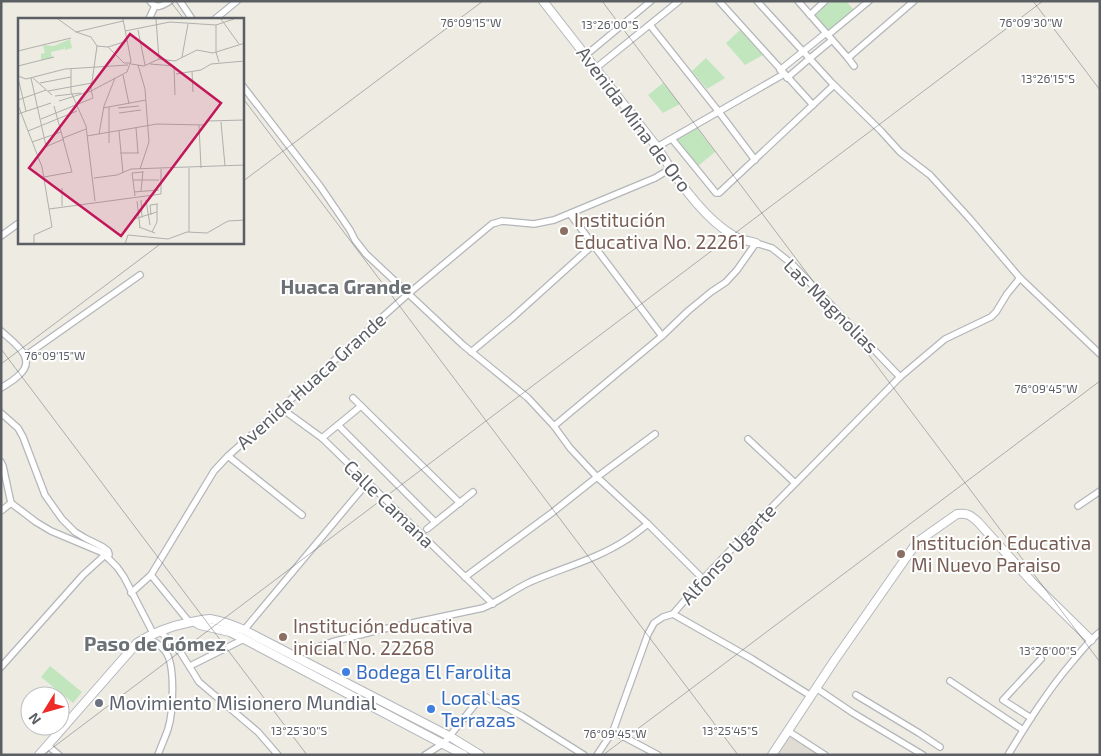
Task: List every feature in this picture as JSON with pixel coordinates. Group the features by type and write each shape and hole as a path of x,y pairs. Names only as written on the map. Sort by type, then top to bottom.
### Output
{"street":[{"path":"149,18 154,5 163,6 170,1"},
{"path":"180,1 191,18"},
{"path":"217,18 237,1"},
{"name":"Avenida Mina de Oro","path":"544,1 657,147 670,169 704,212 719,227 736,237 756,244"},
{"path":"586,55 651,1"},
{"path":"596,68 679,1"},
{"path":"719,1 813,105"},
{"path":"757,1 802,52 881,130 900,152 930,175 1020,278 1100,354"},
{"path":"798,1 854,66"},
{"path":"810,14 825,1"},
{"path":"657,147 809,58 829,36 869,1"},
{"path":"848,58 914,1"},
{"path":"650,25 755,160"},
{"path":"784,74 802,52 829,36"},
{"path":"672,139 716,193 719,193 834,85"},
{"path":"244,88 320,186 360,247 471,352 528,398 596,477 648,524 703,579"},
{"name":"Avenida Huaca Grande","path":"131,593 151,575 214,471 228,456 408,294 492,224 502,221 534,224 554,220 655,178 670,169"},
{"path":"570,214 662,336"},
{"path":"1,236 18,224"},
{"path":"554,426 662,336 688,311 726,282 756,244"},
{"name":"Las Magnolias","path":"756,244 772,248 792,264 900,377"},
{"path":"471,352 593,245"},
{"path":"25,356 140,275"},
{"name":"Alfonso Ugarte","path":"597,755 613,731 648,634 654,623 673,614 703,579 765,514 900,377 946,339 991,317 1020,278"},
{"path":"1,331 23,352 26,360 26,365 19,376 1,388"},
{"path":"353,398 460,503"},
{"path":"322,438 361,406"},
{"name":"Calle Camana","path":"283,407 322,438 493,604"},
{"path":"1,412 21,433 45,495 62,519 80,535 103,547 109,554 83,575 1,667"},
{"path":"338,425 436,522"},
{"path":"465,577 655,434"},
{"path":"748,439 796,483"},
{"path":"228,456 302,515"},
{"path":"1,462 11,503 36,522 101,552 107,557 124,577 153,633 166,652 172,674 171,714 158,755"},
{"path":"244,630 368,483"},
{"path":"1078,506 1100,491"},
{"path":"427,529 473,492"},
{"path":"1,510 11,503"},
{"path":"772,755 915,545 957,514 965,513 978,522 1032,582 1091,640"},
{"path":"286,660 342,640 493,604 518,588 539,578 619,544 648,524"},
{"path":"151,575 192,622 230,632 464,755"},
{"path":"673,614 752,659 811,696"},
{"path":"39,755 137,643 153,633 200,619 210,619 234,625 449,736 480,755"},
{"path":"1008,755 1048,691 1100,632"},
{"path":"153,633 181,653 199,682 258,732 278,755"},
{"path":"190,666 244,639"},
{"path":"1031,718 1002,700 1041,659"},
{"path":"950,681 1023,730"},
{"path":"816,688 861,718 923,755"},
{"path":"856,695 940,747"},
{"path":"425,755 444,743 481,697 486,696 584,755"},
{"path":"613,731 658,755"},
{"path":"788,731 824,755"},
{"path":"47,746 59,755"}],"shaded area":[{"path":"789,736 819,755 777,755"}],"green space":[{"path":"831,1 846,1 854,10 829,31 815,16"},
{"path":"740,30 763,55 745,65 726,43"},
{"path":"706,58 725,78 707,89 692,71"},
{"path":"663,83 680,104 663,113 648,95"},
{"path":"697,128 715,152 698,166 677,140"},
{"path":"50,666 82,692 73,703 70,701 70,686 52,686 41,677"}],"place":[{"name":"Institución Educativa No. 22261","path":"564,231"},
{"name":"Institución Educativa Mi Nuevo Paraiso","path":"901,554"},
{"name":"Institución educativa inicial No. 22268","path":"283,637"},
{"name":"Bodega El Farolita","path":"346,672"},
{"name":"Movimiento Misionero Mundial","path":"99,703"},
{"name":"Local Las Terrazas","path":"431,709"}],"district":[{"name":"Huaca Grande","path":"346,287"},
{"name":"Paso de Gómez","path":"155,644"}]}
